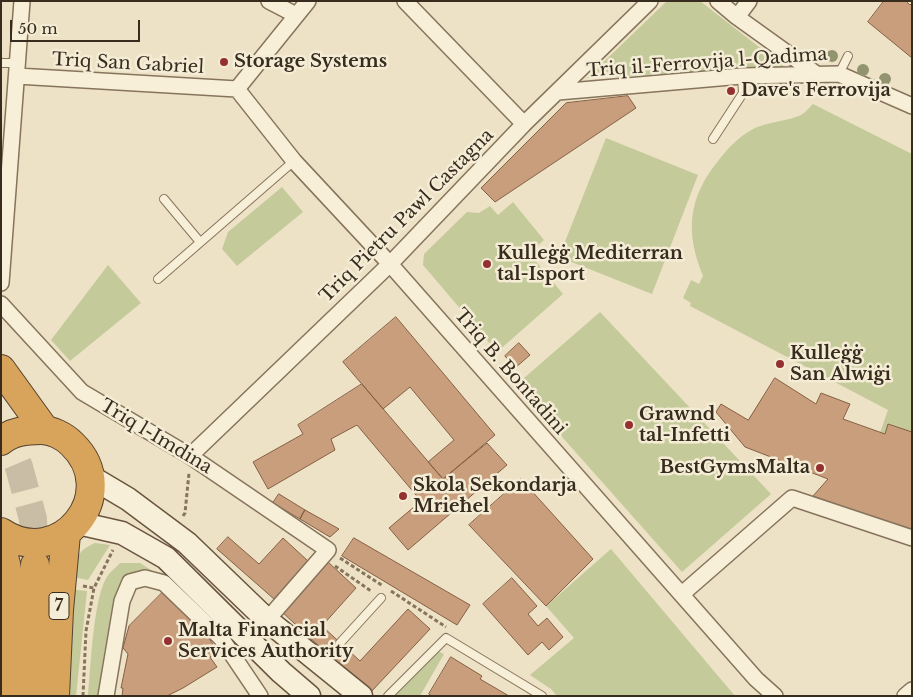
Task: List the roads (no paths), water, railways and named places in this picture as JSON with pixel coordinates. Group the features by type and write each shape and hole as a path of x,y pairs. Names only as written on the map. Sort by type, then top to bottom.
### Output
{"highway":[{"path":"1,369 51,432"},
{"path":"1,441 5,437 25,430 51,432 68,441 79,451 91,477 91,494 86,509 72,528 53,540 38,543 23,542 1,532"},
{"name":"7","path":"48,690 61,582 72,528"},
{"path":"1,545 16,622 15,696"},
{"name":"7","path":"36,565 48,690"},
{"path":"1,674 8,696"}],"main road":[{"path":"91,477 128,499 180,537 267,620 323,661 361,696"},
{"path":"72,528 122,534 166,558 281,672 309,696"}],"street":[{"path":"1,283 22,1"},
{"path":"269,1 296,15"},
{"path":"237,89 308,1"},
{"path":"405,1 524,124"},
{"name":"Triq Pietru Pawl Castagna","path":"190,456 390,264 524,124 650,1"},
{"path":"718,1 737,17 815,73"},
{"path":"737,17 750,1"},
{"name":"Triq San Gabriel","path":"18,70 237,89"},
{"name":"Triq il-Ferrovija l-Qadima","path":"558,92 742,76 815,73 839,74 912,106"},
{"name":"Triq B. Bontadini","path":"237,89 294,161 390,264 756,679 775,696"},
{"name":"Triq l-Imdina","path":"1,304 82,392 190,456 325,554 267,620"},
{"path":"682,594 792,498 912,538"},
{"path":"106,696 122,601 130,582 144,578 164,583 220,638 260,696"},
{"name":"Triq B. Bontadini","path":"756,679 764,696"},
{"path":"905,696 912,690"}],"lane":[{"path":"839,74 848,56"},
{"path":"1,63 18,70"},
{"path":"713,139 743,93 742,76"},
{"path":"158,279 294,161"},
{"path":"164,199 200,242"},
{"path":"340,643 381,598"},
{"path":"388,696 446,638 542,696"}],"tunnel":[{"path":"1,425 19,467 33,519 35,565"}],"place":[{"name":"Storage Systems","path":"224,62"},
{"name":"Dave's Ferrovija","path":"731,91"},
{"name":"Kulleġġ Mediterran tal-Isport","path":"487,264"},
{"name":"Kulleġġ San Alwiġi","path":"780,364"},
{"name":"Grawnd tal-Infetti","path":"629,425"},
{"name":"BestGymsMalta","path":"820,468"},
{"name":"Skola Sekondarja Mrieħel","path":"403,496"},
{"name":"Malta Financial Services Authority","path":"168,641"}]}
